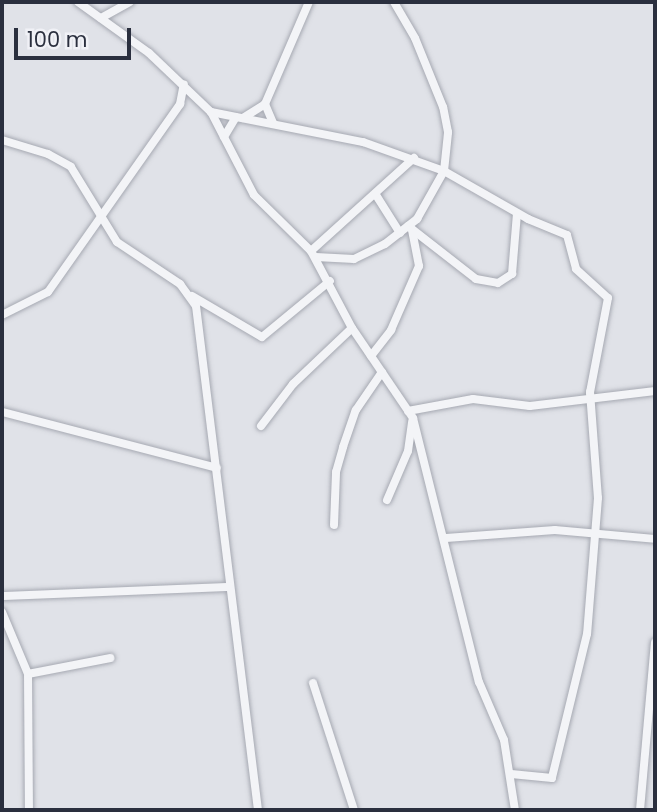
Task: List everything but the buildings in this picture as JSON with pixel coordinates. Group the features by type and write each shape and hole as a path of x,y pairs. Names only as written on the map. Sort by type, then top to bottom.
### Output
{"street":[{"path":"78,2 184,84 211,112 263,208 313,254 330,281 352,328 410,414 446,538 479,682 495,715 511,774 515,810"},
{"path":"101,18 130,2"},
{"path":"225,137 239,117 265,104 309,2"},
{"path":"313,254 333,261 371,253 410,228 444,171 448,132 443,107 415,38 394,2"},
{"path":"2,315 48,292 180,104 184,84"},
{"path":"180,104 197,96"},
{"path":"265,104 273,124"},
{"path":"211,112 363,142 414,158 444,171 528,219 567,235 576,269 608,298 590,399 598,466 587,634 555,770 549,779 511,774"},
{"path":"2,140 48,154 71,167 117,242 192,296 262,337 330,281"},
{"path":"313,254 414,158"},
{"path":"376,195 400,233"},
{"path":"410,228 439,246 476,279 498,283 512,274 517,212"},
{"path":"517,224 528,219"},
{"path":"371,356 391,330 419,266 410,228"},
{"path":"325,272 333,261"},
{"path":"192,296 217,468 229,587 258,810"},
{"path":"261,426 293,384 352,328"},
{"path":"334,525 336,472 343,447 356,410 382,372"},
{"path":"410,414 473,400 530,406 655,391"},
{"path":"2,412 217,468"},
{"path":"387,500 408,451 410,414"},
{"path":"446,538 513,530 595,532 655,539"},
{"path":"2,596 229,587"},
{"path":"2,612 28,674 29,810"},
{"path":"640,810 655,643"},
{"path":"28,674 110,658"},
{"path":"313,683 354,810"}]}
